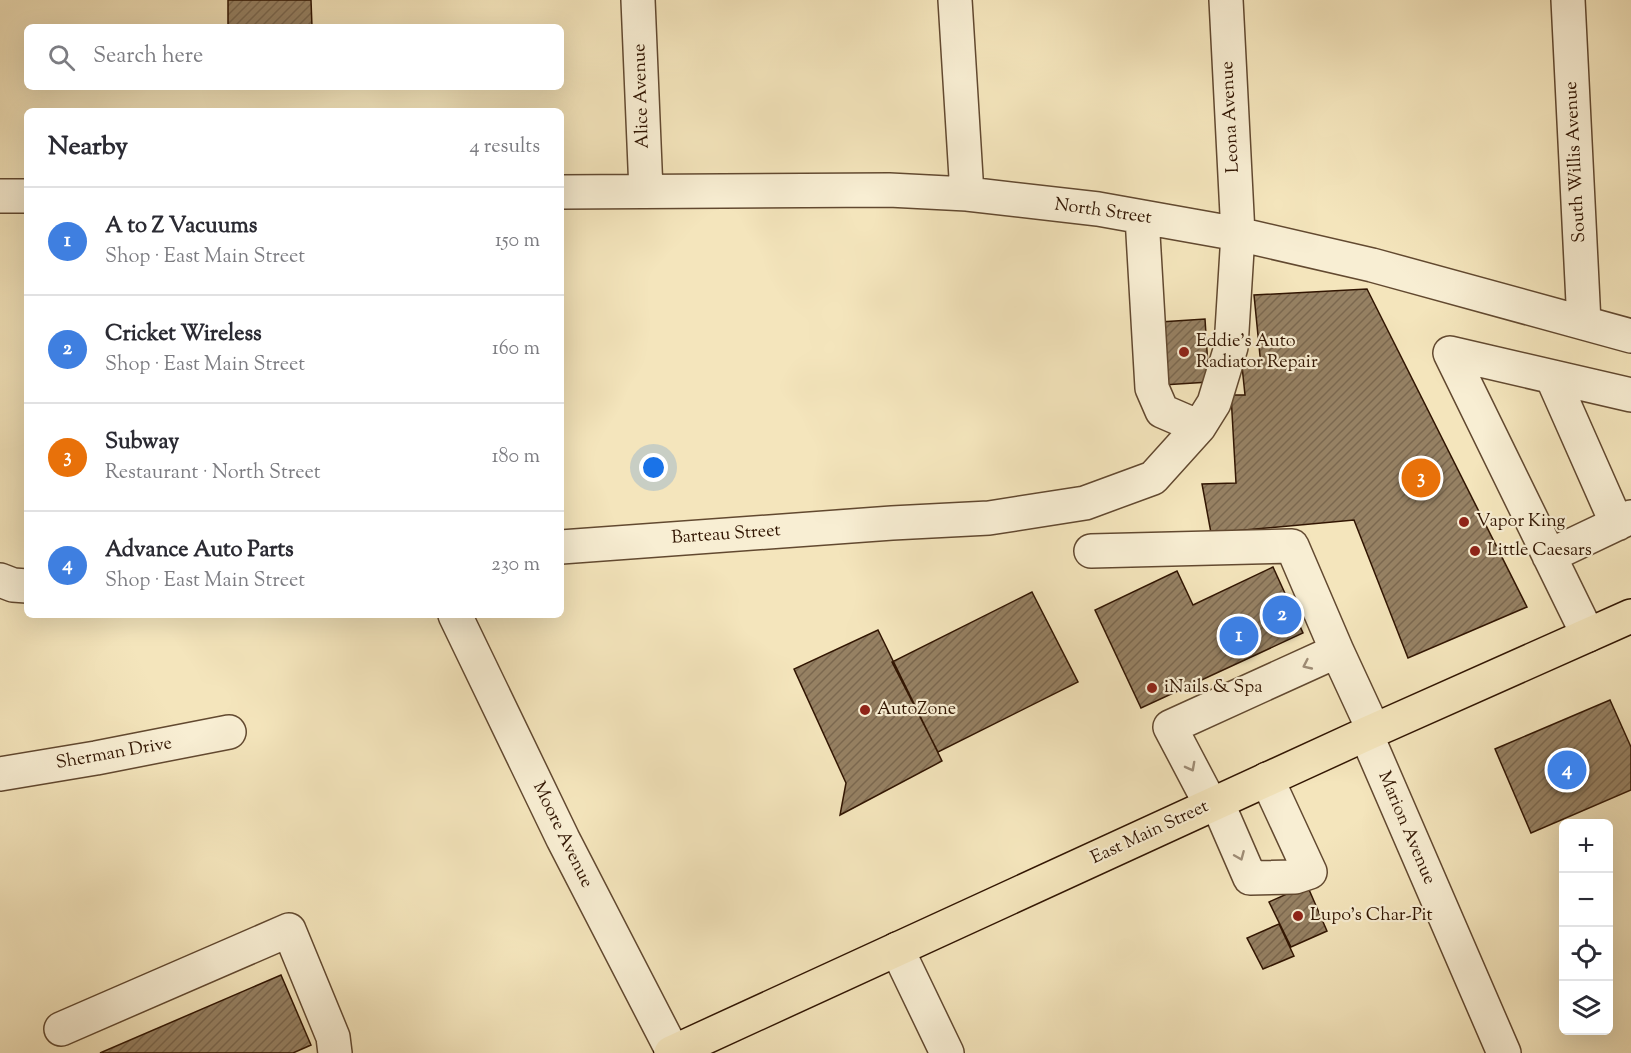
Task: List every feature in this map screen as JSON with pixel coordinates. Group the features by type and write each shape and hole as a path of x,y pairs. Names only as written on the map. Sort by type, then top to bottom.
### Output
{"main road":[{"name":"East Main Street","path":"672,1053 1267,779 1631,616"}],"street":[{"name":"Alice Avenue","path":"638,0 646,191"},
{"path":"955,0 967,194"},
{"name":"Leona Avenue","path":"1199,427 1214,403 1231,347 1238,234 1226,0"},
{"name":"South Willis Avenue","path":"1568,0 1584,323"},
{"name":"North Street","path":"564,192 889,190 967,194 1098,209 1238,234 1372,265 1631,336"},
{"path":"0,196 24,196"},
{"path":"1142,217 1152,388 1162,411 1199,427"},
{"path":"1588,635 1450,353 1631,395"},
{"path":"1549,556 1624,520 1552,377"},
{"name":"Barteau Street","path":"564,547 989,518 1086,503 1153,478 1199,427"},
{"name":"Marion Avenue","path":"1091,551 1292,546 1504,1053"},
{"name":"Moore Avenue","path":"456,618 563,839 672,1053"},
{"path":"1267,779 1310,872 1295,877 1250,878 1214,804 1170,727 1337,651"},
{"name":"Sherman Drive","path":"0,774 229,732"},
{"path":"61,1029 289,930 339,1048"},
{"path":"897,949 947,1053"}],"building":[{"path":"228,0 311,0 312,24 228,24"},
{"path":"1367,289 1527,607 1408,658 1354,520 1211,533 1202,484 1236,483 1231,395 1245,395 1242,366 1261,366 1254,295"},
{"name":"Eddie's Auto Radiator Repair","path":"1205,319 1209,382 1163,385 1160,322"},
{"path":"1273,567 1303,633 1141,708 1095,610 1177,571 1193,605"},
{"path":"1032,592 1078,682 938,752 892,662"},
{"name":"AutoZone","path":"878,630 942,761 840,815 846,783 794,669"},
{"path":"1610,700 1631,747 1631,790 1559,819 1531,833 1495,749"},
{"name":"Lupo's Char-Pit","path":"1307,885 1327,931 1291,947 1269,902"},
{"path":"1279,924 1294,956 1263,969 1247,938"},
{"path":"281,975 311,1045 293,1053 100,1053"}],"place":[{"name":"Eddie's Auto Radiator Repair","path":"1184,352"},
{"name":"Subway","path":"1421,478"},
{"name":"Vapor King","path":"1464,522"},
{"name":"Little Caesars","path":"1475,551"},
{"name":"Cricket Wireless","path":"1282,615"},
{"name":"A to Z Vacuums","path":"1239,636"},
{"name":"iNails & Spa","path":"1152,688"},
{"name":"AutoZone","path":"865,710"},
{"name":"Advance Auto Parts","path":"1567,770"},
{"name":"Lupo's Char-Pit","path":"1298,916"}]}
